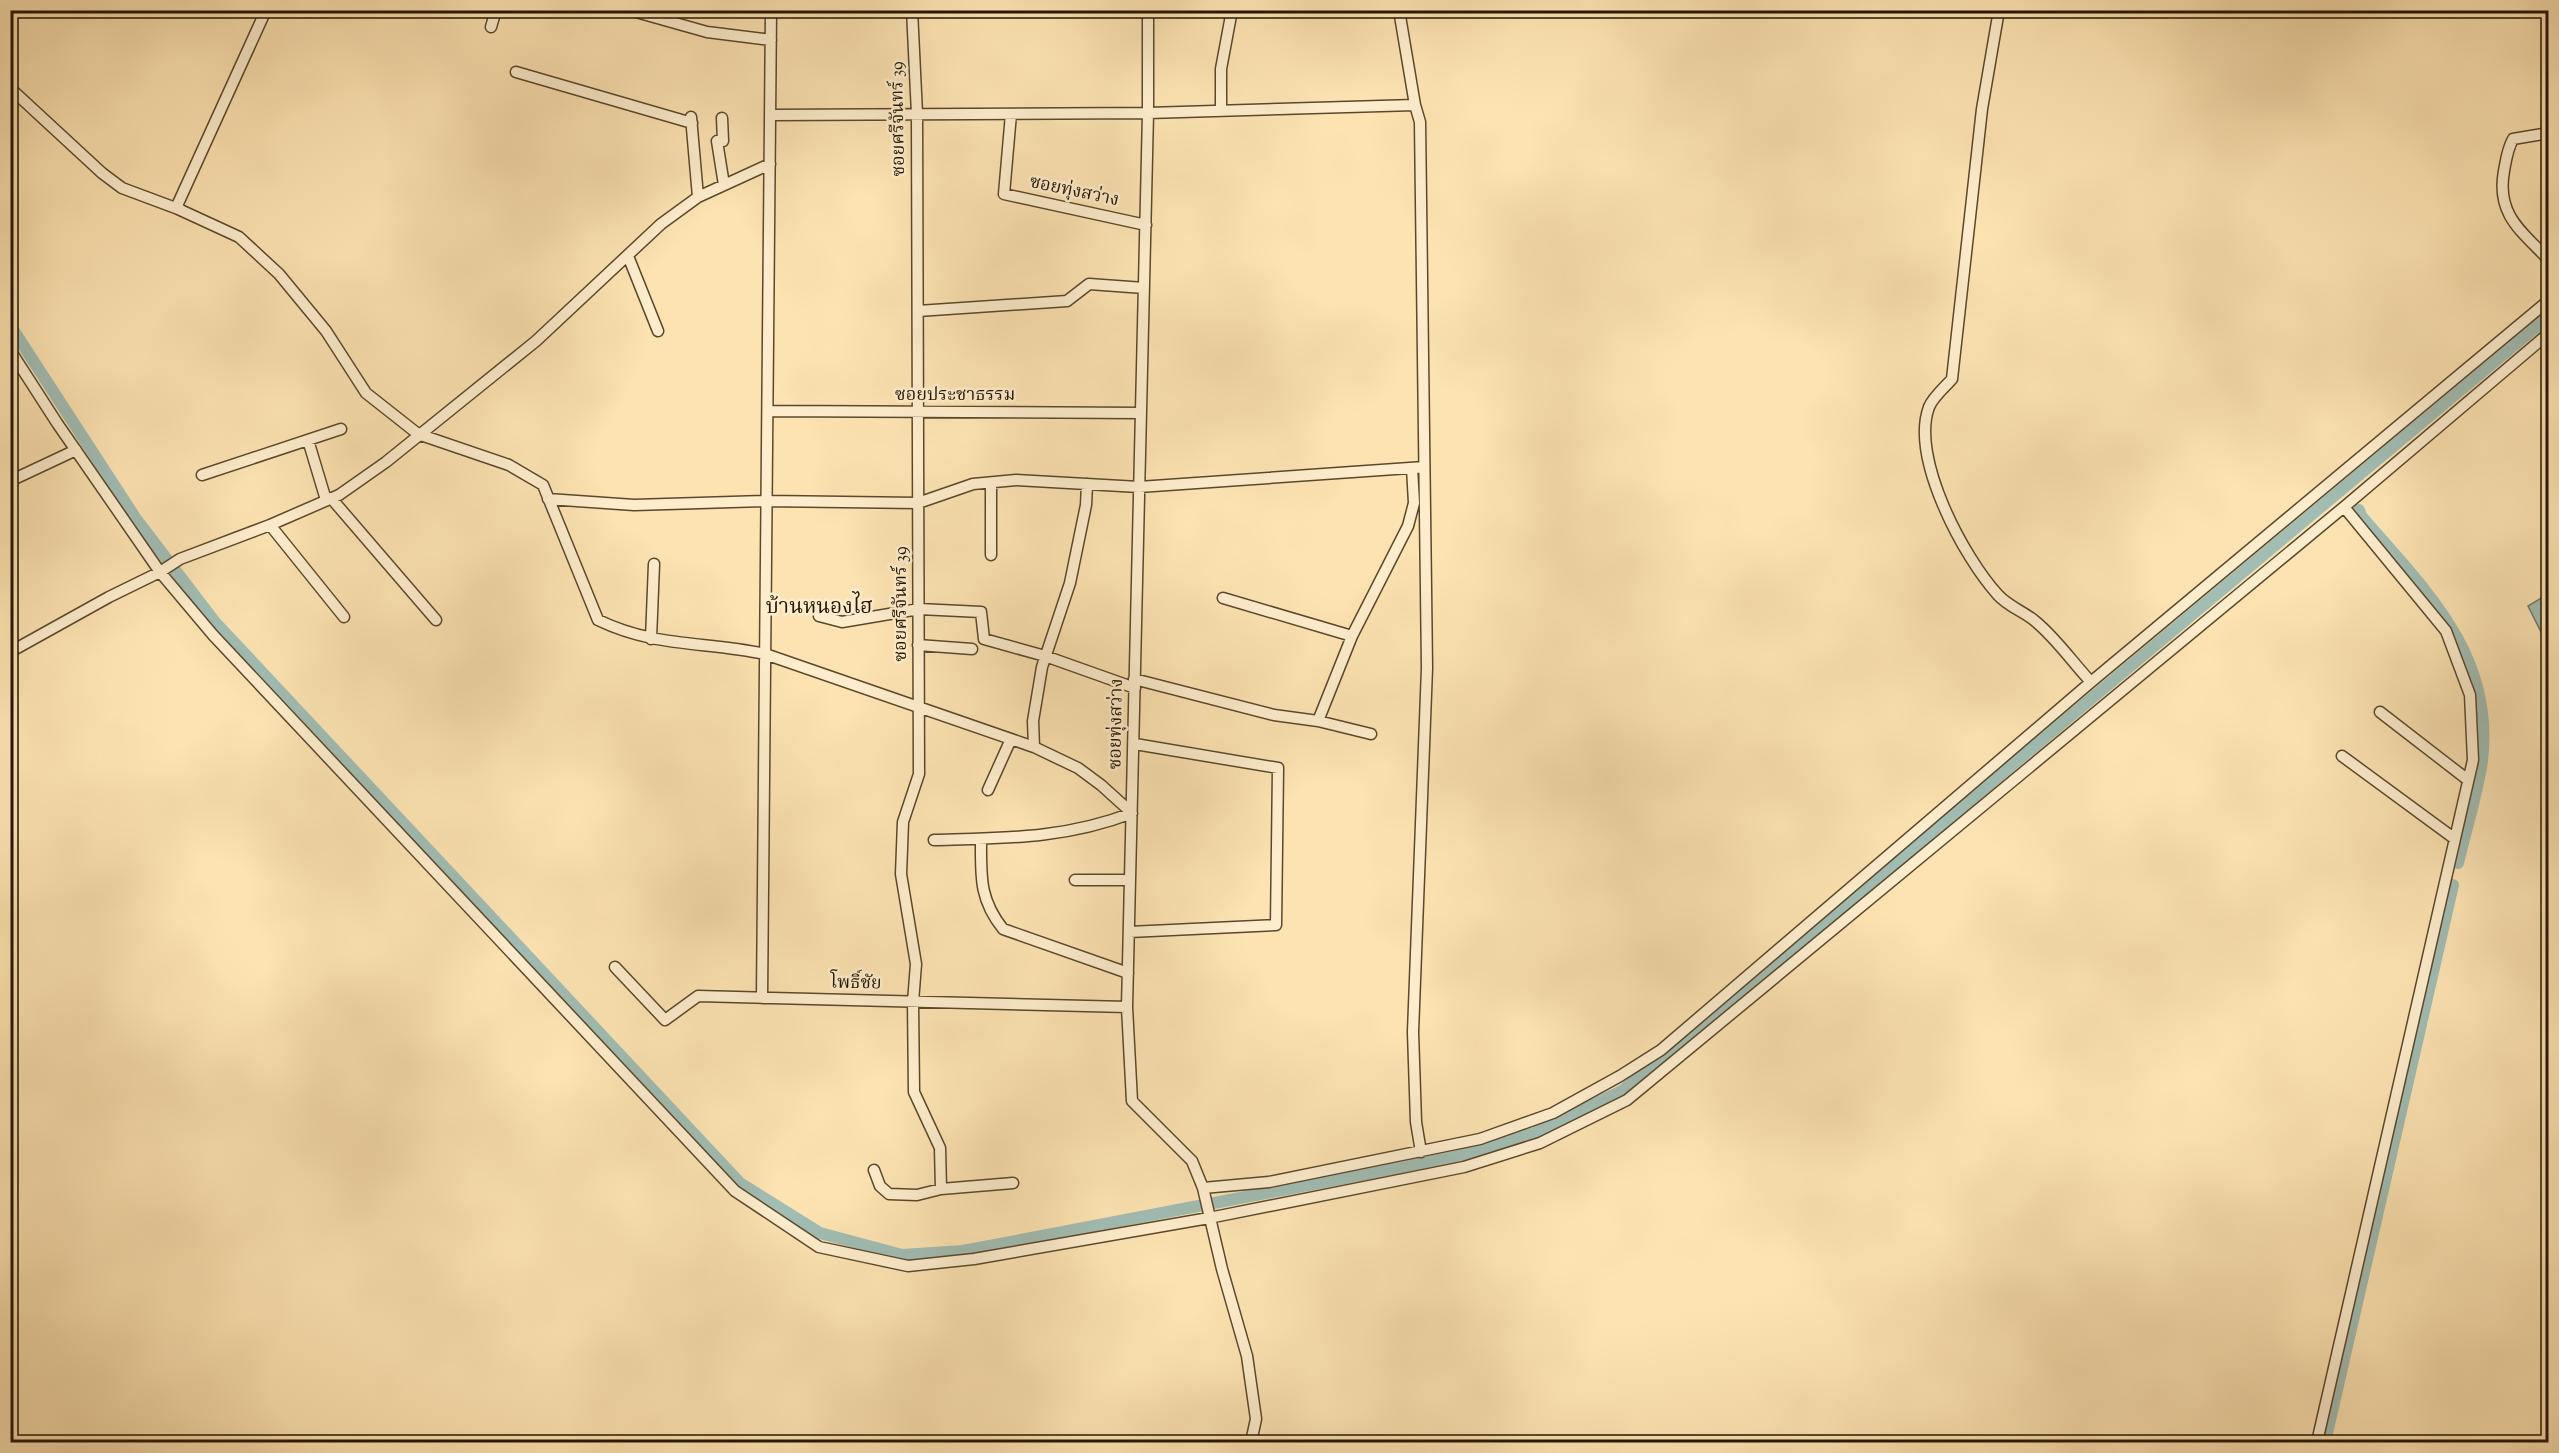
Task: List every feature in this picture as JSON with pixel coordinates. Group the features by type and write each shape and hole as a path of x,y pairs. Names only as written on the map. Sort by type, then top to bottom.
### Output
{"street":[{"path":"266,10 176,208 239,237 279,274 326,331 366,393 418,434 509,465 543,485 598,620 619,630 651,639 765,654 1034,747 1078,768 1101,785 1131,813 1101,825 1065,832 1018,838 934,840"},
{"path":"491,27 496,10"},
{"path":"629,10 707,32 771,40"},
{"path":"762,998 771,10"},
{"name":"ซอยศรีจันทร์ 39","path":"912,10 917,114 919,774 903,822 902,874 916,964 913,1002 914,1092 940,1148 941,1189"},
{"name":"ซอยทุ่งสว่าง","path":"1148,10 1146,225 1127,1007 1132,1101 1192,1161 1203,1192 1247,1356 1256,1419 1251,1443"},
{"path":"1221,111 1221,69 1232,10"},
{"path":"1399,10 1420,122 1427,668 1413,1032 1416,1122 1421,1152"},
{"path":"1999,10 1982,109 1952,379 1929,406 1925,430 1931,466 1945,513 1972,562 2009,607 2035,621 2091,682"},
{"path":"516,72 692,120 698,197"},
{"path":"10,88 102,173 122,188 190,214"},
{"path":"771,115 1148,113 1415,105"},
{"name":"ซอยทุ่งสว่าง","path":"1011,114 1004,194 1146,225"},
{"path":"722,118 723,141 717,141 724,185"},
{"path":"2548,129 2543,134 2513,139 2508,148 2501,186 2503,204 2520,230 2548,259"},
{"path":"10,652 180,559 270,525 329,499 386,462 536,341 661,224 698,197 770,164"},
{"path":"628,256 658,332"},
{"path":"918,311 1067,301 1089,284 1144,288"},
{"path":"1203,1192 1269,1182 1480,1139 1553,1113 1661,1050 2091,682 2548,301"},
{"path":"12,354 76,450 213,635 735,1191 819,1247 908,1266 974,1259 1464,1167 1540,1143 1628,1100 2344,507 2548,333"},
{"name":"ซอยประชาธรรม","path":"768,411 1141,413"},
{"path":"202,476 341,429"},
{"path":"308,440 329,499 436,620"},
{"path":"10,481 76,450"},
{"path":"548,499 634,504 767,501 918,503 973,484 1016,480 1139,487 1424,467"},
{"path":"1318,721 1352,636 1407,526 1414,503 1412,468"},
{"path":"991,483 991,555"},
{"path":"1034,747 1033,721 1045,656 1070,583 1086,505 1087,484"},
{"path":"2317,1443 2473,760 2470,695 2446,631 2344,507"},
{"path":"270,525 344,617"},
{"path":"651,639 654,564"},
{"path":"1223,598 1352,636"},
{"path":"819,616 842,622 919,609 981,612 984,639 1135,683 1274,715 1318,721 1371,734"},
{"path":"918,645 972,649"},
{"path":"2380,712 2468,780"},
{"path":"988,790 1011,739"},
{"path":"1129,932 1276,925 1278,768 1135,744"},
{"path":"2342,756 2455,839"},
{"path":"981,839 981,887 990,913 1003,929 1128,973"},
{"path":"1075,880 1129,880"},
{"name":"โพธิ์ชัย","path":"615,967 665,1020 698,996 1127,1007"},
{"path":"874,1170 880,1186 889,1194 917,1195 941,1189 1013,1183"}],"water":[{"path":"2548,594 2548,646 2528,606"}],"waterway":[{"path":"10,325 136,519 214,621 740,1183 820,1233 902,1255 963,1251 1455,1157 1535,1133 1622,1091 2548,317"},
{"path":"2359,510 2361,516 2430,597 2450,626 2466,656 2477,688 2483,723 2482,761 2458,863"},
{"path":"2325,1442 2453,885"}],"district":[{"name":"บ้านหนองไฮ","path":"819,608"}]}
